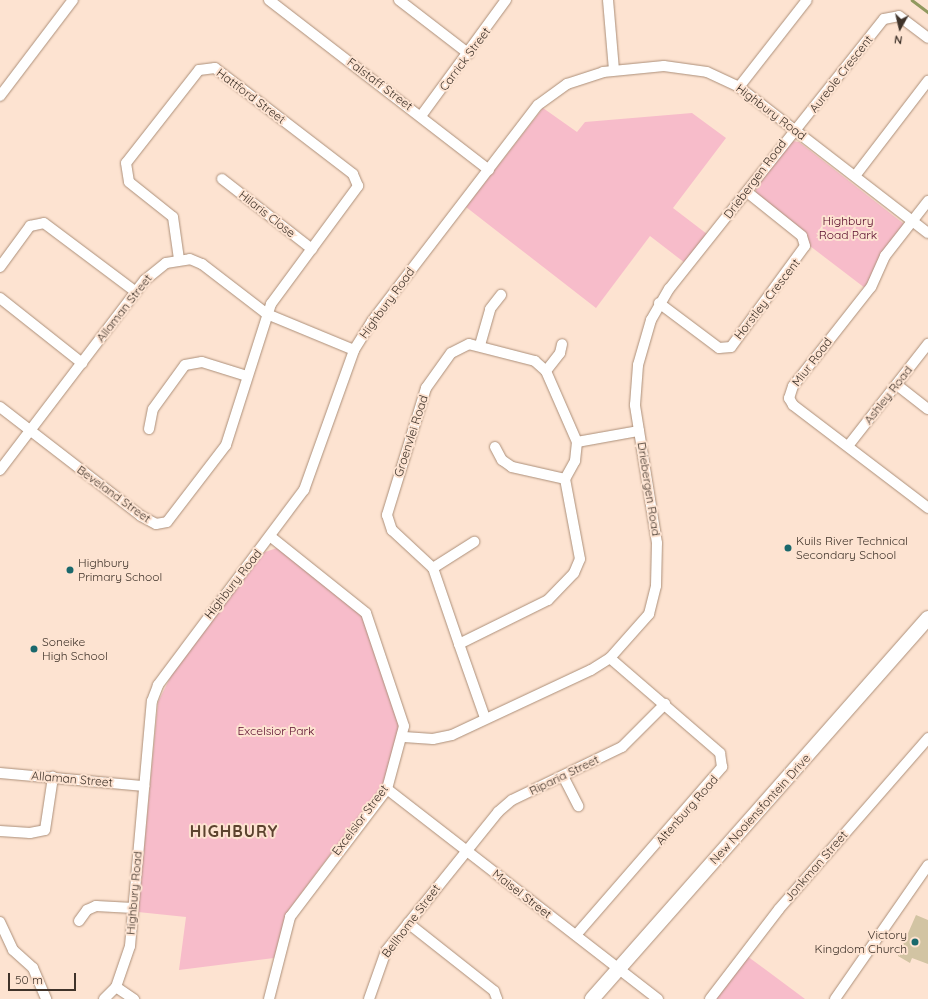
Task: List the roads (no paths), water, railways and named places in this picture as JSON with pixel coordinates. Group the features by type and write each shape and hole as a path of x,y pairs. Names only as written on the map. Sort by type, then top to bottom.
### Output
{"street":[{"path":"0,96 73,0"},
{"name":"Falstaff Street","path":"269,0 489,170"},
{"path":"399,0 469,54"},
{"name":"Carrick Street","path":"421,116 469,54 506,0"},
{"path":"608,0 614,70"},
{"path":"739,86 807,0"},
{"name":"Aureole Crescent","path":"795,130 884,19 899,16 928,38"},
{"name":"Highbury Road","path":"104,999 116,987 128,958 152,701 158,685 270,536 309,478 354,350 372,321 489,170 551,94 580,78 614,70 682,66 707,72 739,86 928,233"},
{"name":"Hattford Street","path":"179,259 174,217 129,182 126,163 192,78 207,67 221,71 353,174 358,186 356,193 312,248 267,314"},
{"path":"855,176 928,81"},
{"name":"Driebergen Road","path":"404,737 420,740 452,735 610,658 649,614 656,586 657,543 639,432 636,380 643,343 659,303 795,130"},
{"name":"Hilaris Close","path":"222,179 312,248"},
{"name":"Horstley Crescent","path":"659,303 719,348 731,347 805,246 802,236 747,192"},
{"path":"912,221 928,200"},
{"name":"Miur Road","path":"912,221 886,256 871,287 790,393 793,405 928,508"},
{"path":"0,267 30,226 44,223 136,292"},
{"path":"179,259 202,264 267,314 354,350"},
{"name":"Allaman Street","path":"0,470 136,292 156,269 179,259"},
{"path":"480,345 490,309 501,295"},
{"path":"0,298 82,363"},
{"name":"Beveland Street","path":"30,431 141,516 162,524 172,517 226,445 267,314"},
{"path":"459,644 548,600 574,573 580,559 565,479 575,461 577,442 546,371 560,353 562,344"},
{"name":"Ashley Road","path":"848,446 928,344"},
{"name":"Groenvlei Road","path":"485,718 433,568 392,530 387,515 426,388 456,348 480,345 535,361 546,371"},
{"path":"149,429 153,409 185,365 202,362 247,376"},
{"path":"897,385 928,409"},
{"path":"0,407 30,431"},
{"path":"577,442 639,432"},
{"path":"495,447 502,460 512,467 565,479"},
{"name":"Excelsior Street","path":"269,999 285,933 295,907 387,789 404,737 401,714 366,613 270,536"},
{"path":"433,568 474,542"},
{"name":"New Nooiensfontein Drive","path":"592,999 928,618"},
{"name":"Altenburg Road","path":"576,935 722,767 720,753 610,658"},
{"name":"Riparia Street","path":"467,851 498,812 512,800 622,747 665,704"},
{"name":"Jonkman Street","path":"710,999 778,909 928,738"},
{"name":"Allaman Street","path":"0,773 144,786"},
{"path":"563,776 578,806"},
{"path":"0,831 30,834 45,830 53,777"},
{"name":"Maisel Street","path":"387,789 658,999"},
{"name":"Bellhome Street","path":"369,999 381,960 408,923 467,851"},
{"path":"835,999 928,865"},
{"path":"79,921 87,910 96,906 133,908"},
{"path":"0,922 13,950 32,968 46,999"},
{"path":"408,923 494,991 497,999"},
{"path":"116,987 134,999"}],"waterway":[{"path":"912,0 928,12"}],"place":[{"name":"Kuils River Technical Secondary School","path":"788,548"},
{"name":"Highbury Primary School","path":"70,570"},
{"name":"Soneike High School","path":"34,649"},
{"name":"Victory Kingdom Church","path":"915,942"}],"district":[{"name":"HIGHBURY","path":"234,831"}],"park label":[{"name":"Highbury Road Park","path":"848,228"},
{"name":"Excelsior Park","path":"276,731"}]}
